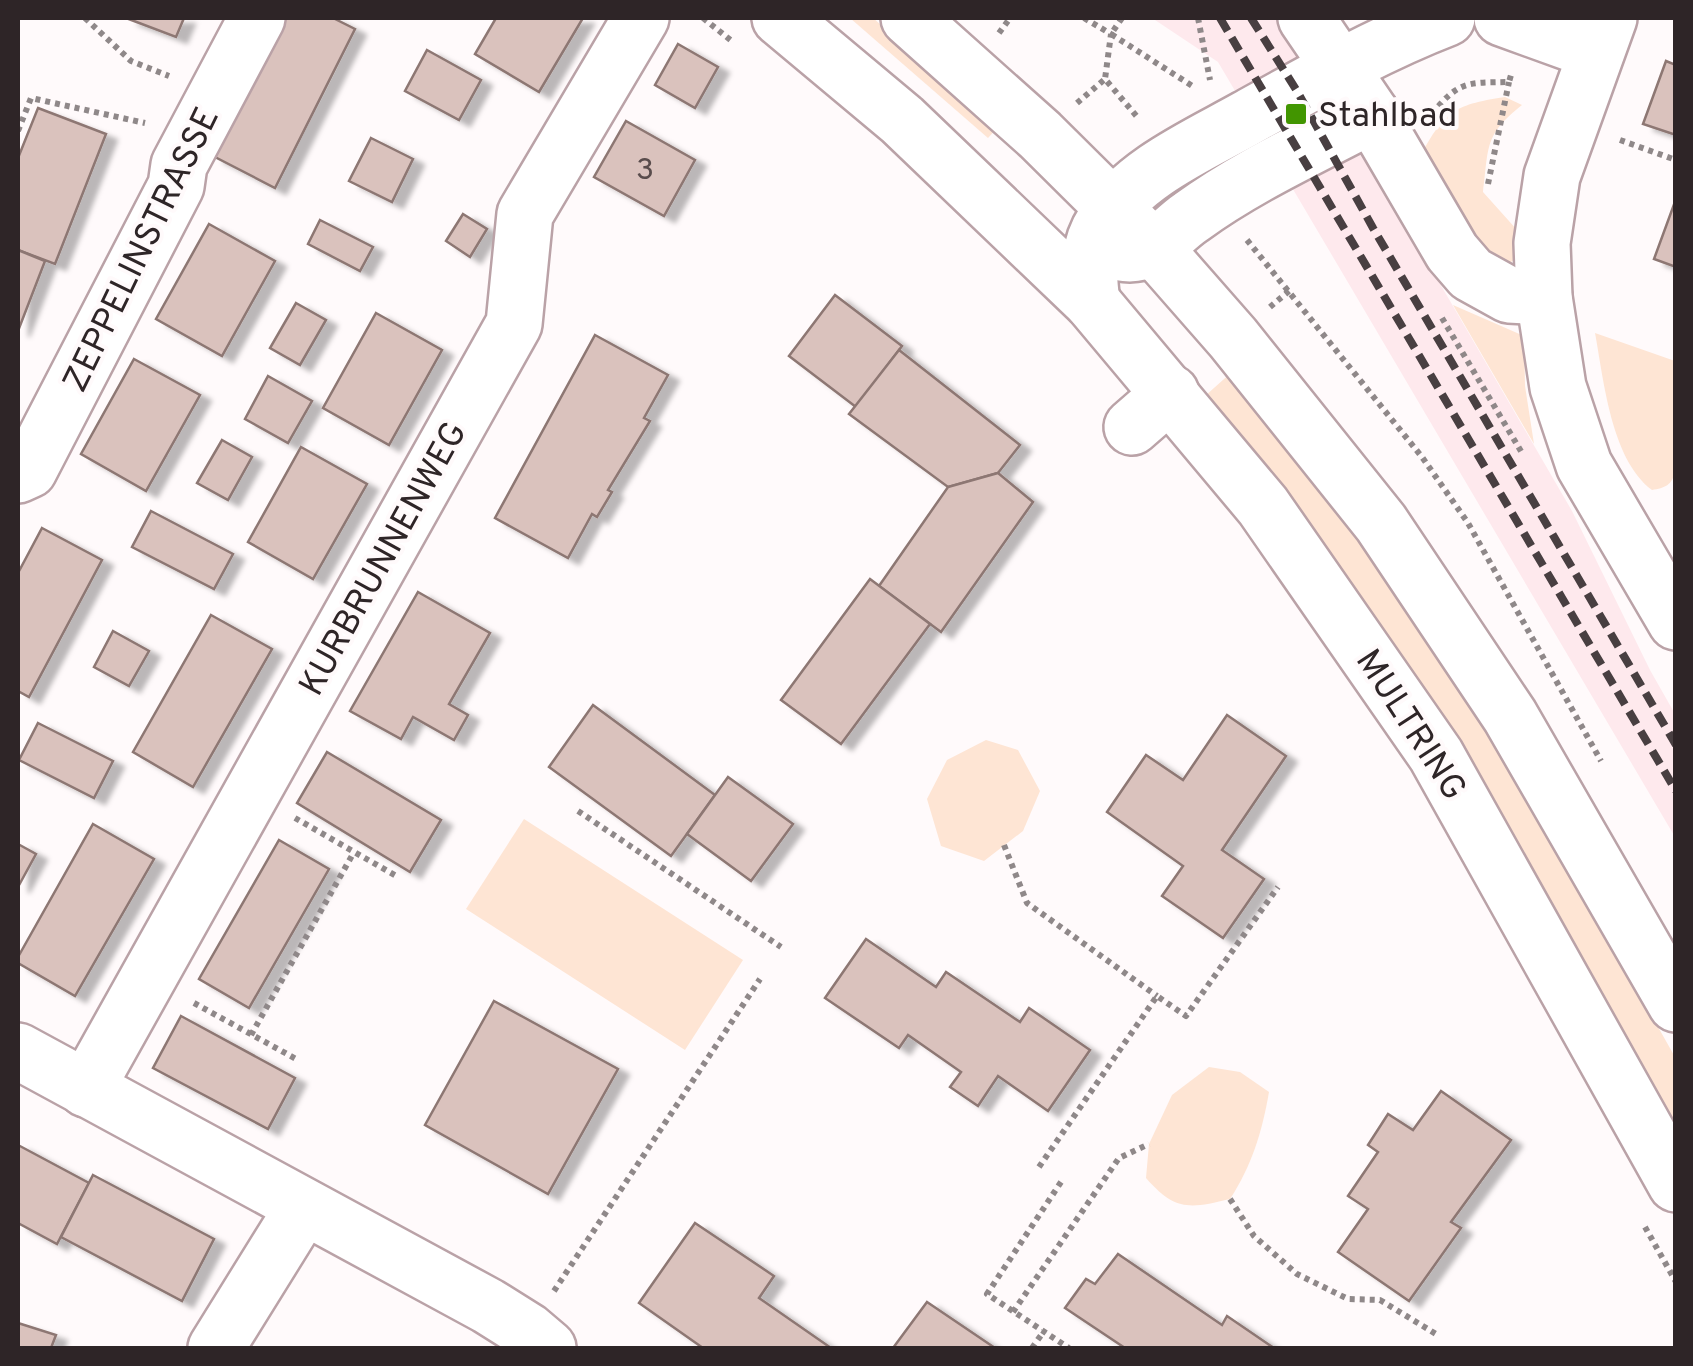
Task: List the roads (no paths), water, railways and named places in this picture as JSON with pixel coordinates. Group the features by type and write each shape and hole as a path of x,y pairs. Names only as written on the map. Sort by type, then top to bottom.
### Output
{"street":[{"name":"ZEPPELINSTRASSE","path":"18,475 29,470 176,186 179,165 257,18"},
{"name":"KURBRUNNENWEG","path":"86,1089 514,324 525,214 641,18"},
{"name":"MULTRING","path":"910,18 1040,135 1103,227 1155,249 1233,338 1381,523 1510,716 1676,1004"},
{"path":"1306,18 1372,115 1452,252 1472,274 1509,295 1544,297"},
{"path":"1092,302 1087,270 1103,227 1141,182 1178,157 1340,68 1398,37 1446,18"},
{"name":"MULTRING","path":"762,34 902,120 981,193 1092,302 1151,410 1263,506 1436,755 1659,1203"},
{"path":"1508,41 1603,35 1552,176 1542,243 1544,297 1558,387 1584,465 1676,622"},
{"path":"1155,249 1173,230 1215,200 1372,115"},
{"name":"MULTRING","path":"981,193 1063,236 1103,227"},
{"path":"18,1051 488,1306 538,1340"},
{"path":"216,1348 303,1208"}],"railway":[{"path":"1220,18 1676,791"},
{"path":"1251,18 1676,745"}],"place":[{"name":"Stahlbad","path":"1296,114"}]}
